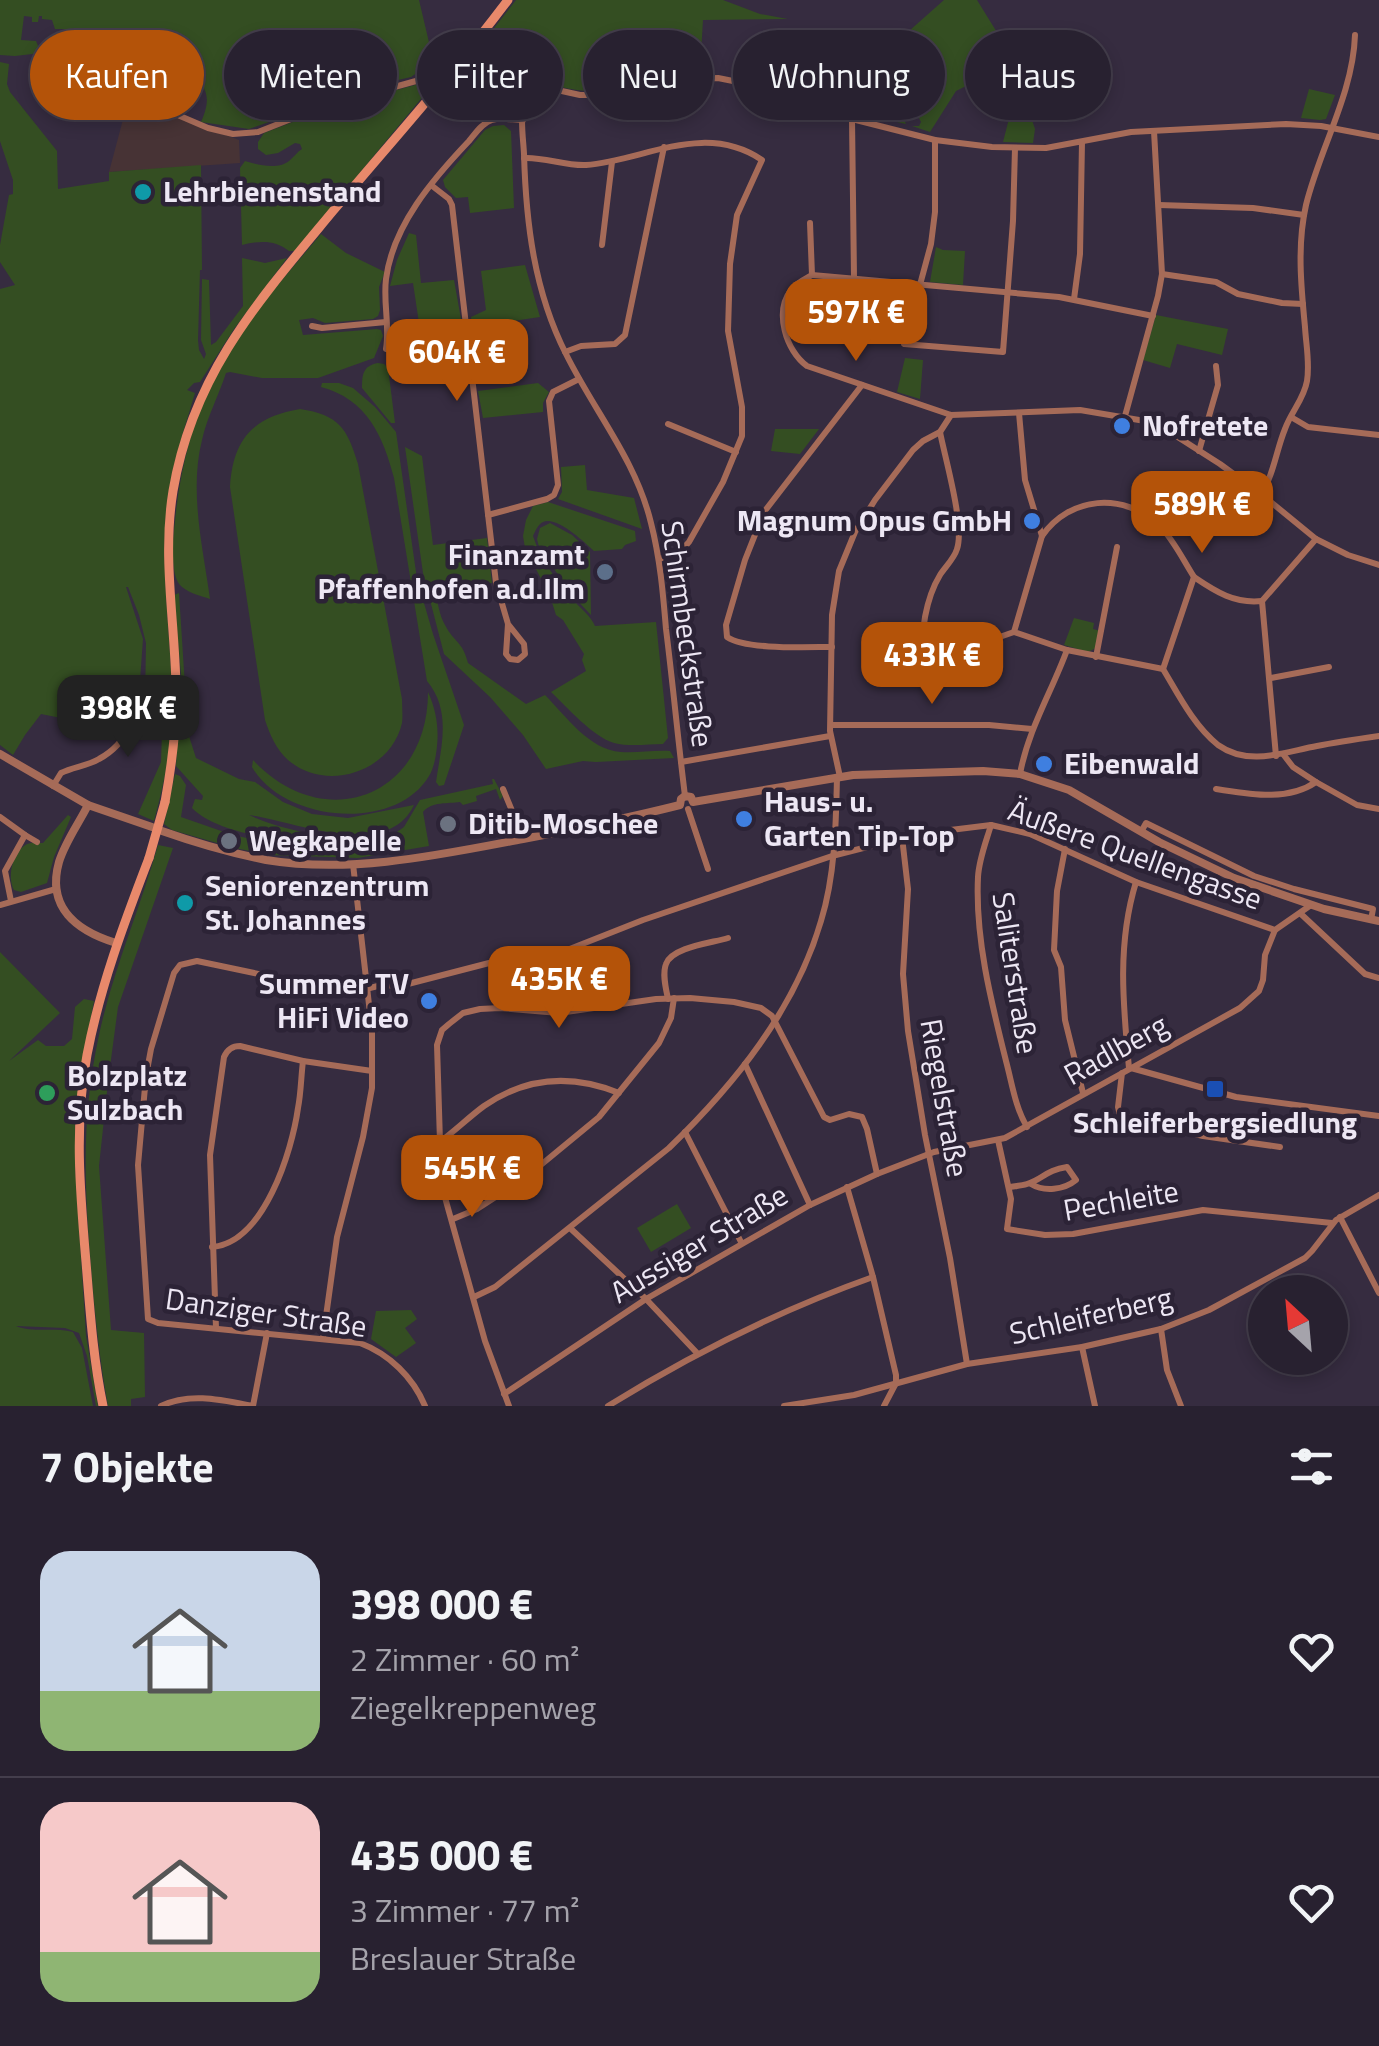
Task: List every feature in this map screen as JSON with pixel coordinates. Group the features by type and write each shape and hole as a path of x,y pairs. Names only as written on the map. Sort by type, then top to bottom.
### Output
{"main road":[{"path":"486,30 508,0"},
{"path":"103,1406 88,1296 79,1185 79,1121 87,1056 116,943 149,858 171,769 176,720 168,533 176,478 192,416 210,376 244,322 417,114"}],"street":[{"path":"1261,494 1308,376 1300,250 1304,215 1352,64 1354,35"},
{"path":"563,91 600,95 707,76 733,81"},
{"path":"189,120 241,135 417,80"},
{"path":"386,349 386,277 396,244 431,185 485,124 495,120"},
{"name":"Schirmbeckstraße","path":"523,120 531,246 548,312 565,352 632,468 650,518 659,559 687,803 708,869"},
{"path":"852,120 854,278"},
{"path":"856,120 934,140 1016,148 1054,148 1116,134 1286,124 1379,137"},
{"path":"1125,416 1162,274 1154,131"},
{"path":"934,140 931,244 904,344 1003,352 1016,148"},
{"path":"524,158 579,165 612,162 664,146 706,142 728,144 762,160 737,215 730,264 728,331 744,421 742,436 723,482 684,549 659,559"},
{"path":"1074,298 1080,254 1082,142"},
{"path":"565,352 581,346 615,344 625,335 664,146"},
{"path":"602,245 612,162"},
{"path":"431,185 452,205 497,590 508,624 525,646 525,654 518,660 506,654 508,624"},
{"path":"1159,205 1254,208 1304,215"},
{"path":"810,223 812,275"},
{"path":"1162,274 1216,282 1238,294 1302,304"},
{"path":"1152,316 1074,298 812,275 788,295 784,318 788,344 806,366 951,415 1080,410 1125,416 1164,429 1261,494 1316,539 1352,557 1379,564"},
{"path":"312,326 386,322"},
{"path":"1199,451 1218,384 1216,366"},
{"path":"488,515 547,499 556,492 548,401 553,392 580,379"},
{"path":"832,647 734,642 727,637 726,625 764,512 862,385"},
{"path":"1019,413 1025,480 1042,536"},
{"path":"474,1297 495,1287 658,1157 746,1064 776,1022 822,921 832,856 839,777 830,725 834,600 839,571 848,544 875,500 918,445 940,432 951,415"},
{"path":"1291,417 1308,427 1379,435"},
{"path":"668,424 736,452"},
{"path":"940,432 956,512 958,544 933,588 925,621 923,660 1014,632 1067,650 1163,668 1201,728 1220,746 1246,756 1279,755 1379,736"},
{"path":"1014,632 1042,536 1055,520 1080,505 1096,503 1120,506 1150,518 1174,543 1194,578 1225,597 1262,602"},
{"path":"1316,539 1262,602 1279,755 1357,805 1379,808"},
{"path":"1096,657 1117,547"},
{"path":"1163,668 1194,578"},
{"path":"1020,774 1032,729 1067,650"},
{"path":"1270,678 1329,667"},
{"path":"53,786 61,773 99,759 117,745 140,706 143,678"},
{"path":"830,725 1032,729"},
{"path":"681,762 830,736"},
{"path":"0,754 88,804 152,827"},
{"path":"162,831 267,860 353,864 435,856 687,803 839,777 983,771 1020,774 1070,790 1141,832 1234,878 1311,905 1375,920 1372,909 1254,876 1146,823 1141,832"},
{"path":"1216,790 1272,795 1304,789 1316,782"},
{"path":"503,788 520,840"},
{"path":"88,804 60,862 56,889 73,922 116,943"},
{"path":"0,818 37,842"},
{"name":"Äußere Quellengasse","path":"368,990 493,962 557,954 642,920 832,856 902,837 991,824 1030,834 1136,882 1274,930 1311,905"},
{"name":"Saliterstraße","path":"991,824 978,879 984,960 996,1023 1027,1127"},
{"path":"11,901 5,871 25,836"},
{"name":"Riegelstraße","path":"902,837 908,889 905,1003 967,1364"},
{"path":"1065,850 1057,891 1054,950 1060,967 1065,1020 1084,1094"},
{"path":"323,1338 337,1237 370,1104 372,1031 353,864"},
{"path":"1136,882 1125,927 1122,968 1126,1070 1120,1114 1203,1136 1280,1147"},
{"path":"0,905 56,889"},
{"name":"Äußere Quellengasse","path":"1301,914 1366,975 1379,978"},
{"name":"Radlberg","path":"930,1154 998,1140 1027,1127 1240,1008 1259,991 1265,954 1274,930"},
{"path":"452,1220 478,1208 543,1165 599,1118 659,1043 668,1025 671,998 664,971 669,959 686,949 728,938"},
{"name":"Danziger Straße","path":"368,990 349,993 197,962 180,965 151,1049 140,1126 138,1165 146,1315 154,1322 360,1343 386,1356 410,1380 425,1406"},
{"path":"509,1406 435,1163 440,1142 437,1045 442,1030 463,1014 490,1008 560,1013 671,998 754,1006 776,1022 824,1117 862,1117 876,1174"},
{"path":"216,1328 210,1155 224,1057 230,1048 240,1046 303,1061 372,1071"},
{"path":"212,1247 227,1244 246,1231 277,1182 297,1116 303,1061"},
{"path":"746,1064 810,1204"},
{"path":"1126,1070 1236,1098 1379,1116"},
{"path":"440,1142 491,1101 530,1083 558,1080 619,1093"},
{"path":"684,1132 742,1242"},
{"name":"Pechleite","path":"998,1140 1009,1187 1007,1229 1028,1234 1074,1234 1203,1210 1337,1220"},
{"name":"Aussiger Straße","path":"504,1394 646,1299 742,1242 810,1204 930,1154"},
{"path":"1009,1187 1031,1184 1045,1190 1076,1180 1067,1167 1041,1175 1031,1184"},
{"path":"847,1188 874,1277 895,1367 896,1383 884,1406"},
{"name":"Schleiferberg","path":"784,1406 854,1395 967,1364 1082,1347 1161,1328 1209,1310 1304,1258 1337,1220 1379,1196"},
{"path":"1337,1220 1379,1293"},
{"path":"570,1228 698,1353"},
{"path":"608,1406 698,1353 769,1318 874,1277"},
{"path":"1161,1328 1167,1370 1181,1406"},
{"path":"161,1406 200,1397 253,1406 267,1333"},
{"path":"1082,1347 1095,1406"}],"shaded area":[{"path":"123,120 188,120 239,140 240,163 109,172"}],"green space":[{"path":"0,0 419,0 426,30 417,30 417,73 397,80 397,30 224,30 224,120 274,120 249,129 201,122 207,96 204,30 65,30 55,29 52,20 42,16 38,22 32,22 32,17 24,16 21,40 30,41 30,54 0,55"},
{"path":"516,0 723,0 760,14 788,19 703,20 702,30 583,30 583,90 563,87 563,30 493,30"},
{"path":"944,0 977,0 996,30 965,30 965,86 956,91 945,108 945,30 910,30"},
{"path":"0,62 9,64 10,92 57,151 58,189 109,181 109,172 201,165 198,340 204,359 202,279 209,280 211,345 243,306 242,258 265,263 287,258 200,382 187,390 195,393 173,471 165,525 172,722 154,821 138,814 161,762 163,700 145,702 146,643 128,587 143,639 138,708 91,724 41,714 13,755 0,745 0,289 15,285 0,262 13,180 0,141"},
{"path":"415,85 417,104 295,251 266,242 242,245 240,168 245,161 267,166 284,164 302,149 295,143 266,155 258,149 264,133 298,120 397,120 397,90"},
{"path":"1309,89 1335,95 1326,119 1301,118"},
{"path":"938,120 930,132 912,126"},
{"path":"1009,120 1032,120 1033,143 1003,142"},
{"path":"504,125 511,131 514,208 470,213 468,197 456,198 443,180 485,130"},
{"path":"409,233 416,235 421,283 454,280 461,319 419,323 413,283 390,286"},
{"path":"321,234 346,253 385,272 379,287 380,310 373,319 325,323 313,318 299,320 303,335 377,329 383,336 374,358 318,378 262,378 226,373 204,431 198,460 198,520 210,599 182,587 174,566 177,502 194,427 216,374 238,337"},
{"path":"936,247 965,251 963,285 930,282"},
{"path":"525,265 540,317 472,327 471,317 486,310 481,271"},
{"path":"1156,315 1228,329 1222,355 1177,344 1170,368 1143,360"},
{"path":"905,358 923,360 920,399 897,392"},
{"path":"378,363 388,368 395,423 362,388 364,371"},
{"path":"322,383 353,388 396,432 417,579 464,725 444,785 436,782 442,743 440,705 427,681 390,463 371,421 350,400 321,387"},
{"path":"538,383 549,392 543,412 483,418 478,391"},
{"path":"300,409 324,415 340,425 354,452 402,699 402,723 385,754 371,765 338,776 303,770 288,760 267,726 230,487 236,456 248,433 270,418"},
{"path":"775,429 819,429 800,454 771,451"},
{"path":"405,447 422,456 433,545 487,538 492,583 435,591 443,621 468,663 526,704 545,695 579,731 609,750 670,751 674,758 583,761 546,769 490,697 444,654 423,573"},
{"path":"585,465 587,490 634,498 642,529 558,499 562,492 561,467"},
{"path":"548,502 635,531 636,541 622,549 594,551 570,531 549,521 541,523 533,536 550,570 595,626 656,622 668,738 663,744 626,745 606,740 551,692 586,671 584,654 556,615 525,548 526,520 533,506"},
{"path":"550,523 572,535 590,552 591,615 539,547 540,528"},
{"path":"179,593 188,733 196,758 239,779 255,782 283,802 312,814 348,818 414,805 401,822 362,835 338,834 249,815 328,839 295,841 237,831 192,808 195,799 202,800 203,796 176,766 181,674 174,595"},
{"path":"1074,618 1094,623 1093,629 1101,631 1098,647 1088,652 1064,645"},
{"path":"428,692 437,725 433,766 413,794 391,806 366,813 339,814 313,809 288,800 267,786 252,767 253,760 281,783 310,796 340,800 367,794 391,780 411,758 423,728"},
{"path":"175,774 186,785 181,817 227,833 224,845 172,830 164,824"},
{"path":"492,779 503,796 500,800 496,789 476,796 477,801 435,805 423,812 429,846 358,858 269,855 235,848 237,836 291,847 318,847 394,834 404,827 420,800 493,784"},
{"path":"68,815 71,817 47,883 21,892 14,890 11,872 18,853 27,844 43,843"},
{"path":"158,845 173,848 118,1007 99,1166 111,1330 144,1333 145,1397 131,1399 131,1406 108,1406 90,1255 87,1118 93,1064 105,1011"},
{"path":"0,952 60,1013 9,1061 38,1040 46,1046 64,1046 72,1039 75,1007 84,999 94,1001 75,1124 75,1164 86,1336 98,1406 79,1333 65,1328 16,1326 73,1332 82,1348 93,1406 0,1406"},
{"path":"677,1204 691,1228 651,1252 637,1228"},
{"path":"411,1310 417,1319 405,1328 416,1343 396,1357 371,1339 376,1311"}],"place":[{"name":"Lehrbienenstand","path":"143,192"},
{"name":"Nofretete","path":"1122,426"},
{"name":"Magnum Opus GmbH","path":"1032,521"},
{"name":"Finanzamt Pfaffenhofen a.d.Ilm","path":"605,572"},
{"name":"Eibenwald","path":"1044,764"},
{"name":"Haus- u. Garten Tip-Top","path":"744,819"},
{"name":"Ditib-Moschee","path":"448,824"},
{"name":"Wegkapelle","path":"229,841"},
{"name":"Seniorenzentrum St. Johannes","path":"185,903"},
{"name":"Summer TV HiFi Video","path":"429,1001"},
{"name":"Schleiferbergsiedlung","path":"1215,1089"},
{"name":"Bolzplatz Sulzbach","path":"47,1093"}]}
